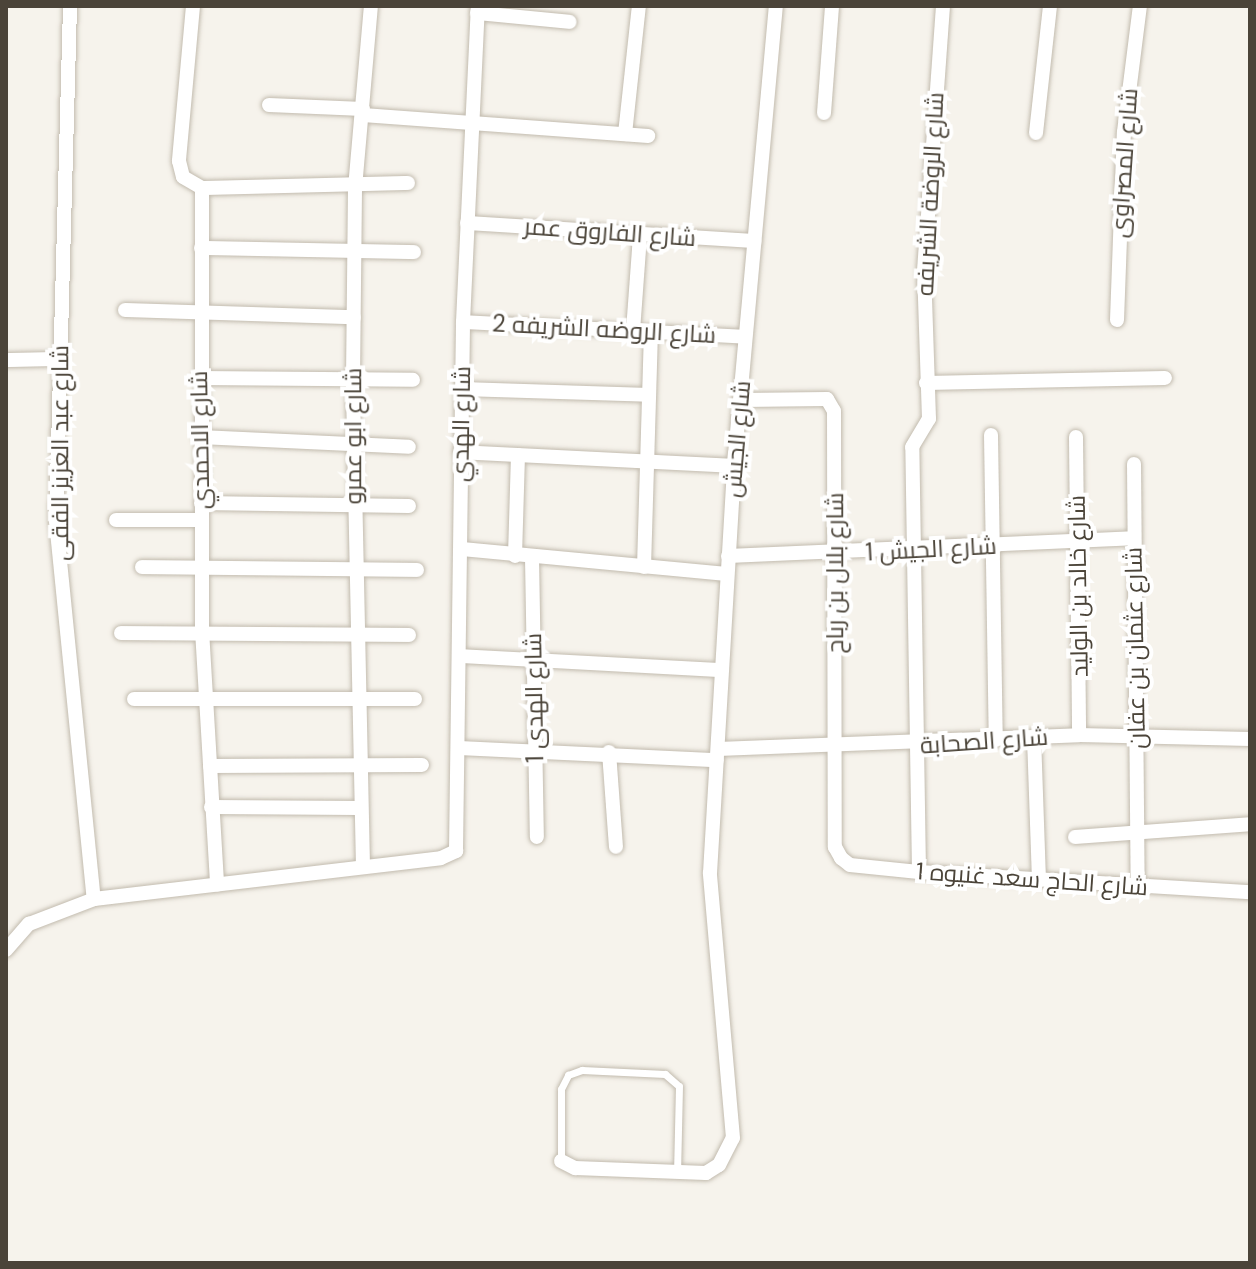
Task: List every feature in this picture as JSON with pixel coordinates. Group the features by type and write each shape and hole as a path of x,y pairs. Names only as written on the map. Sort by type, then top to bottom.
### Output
{"street":[{"name":"شارع عبد العزيز الفقى","path":"70,6 56,521 94,899"},
{"path":"193,6 179,161 183,177 202,188 355,188 408,183"},
{"name":"شارع ابو عمرو","path":"363,867 354,632 353,380 355,188 371,6"},
{"path":"625,134 639,6"},
{"name":"شارع الجيش","path":"677,1172 706,1173 719,1165 733,1138 710,873 734,466 776,6"},
{"path":"824,113 832,6"},
{"name":"شارع الروضة الشريفه","path":"919,872 912,447 929,419 924,271 943,6"},
{"path":"1036,133 1050,6"},
{"name":"شارع المصراوى","path":"1117,320 1124,132 1140,6"},
{"path":"478,10 570,22"},
{"name":"شارع الهدي","path":"363,867 450,857 458,843 463,322 469,126 478,10"},
{"path":"269,105 363,112 469,126 648,136"},
{"name":"شارع الاحمدي","path":"202,188 199,378 202,630 217,885"},
{"name":"شارع الفاروق عمر","path":"467,223 754,241"},
{"path":"633,331 640,235"},
{"path":"201,248 414,252"},
{"path":"125,310 354,317"},
{"name":"شارع الروضه الشريفه 2","path":"463,322 745,337"},
{"path":"644,567 651,332"},
{"path":"6,360 59,359"},
{"path":"199,378 413,380"},
{"path":"926,383 1165,378"},
{"path":"462,389 649,395"},
{"name":"شارع بلال بن رباح","path":"742,400 833,404 835,835"},
{"path":"991,435 996,740"},
{"path":"200,437 353,441 409,447"},
{"name":"شارع خالد بن الوليد","path":"1076,437 1079,735"},
{"path":"460,452 734,466"},
{"path":"515,556 518,455"},
{"name":"شارع عثمان بن عفان","path":"1134,464 1138,886"},
{"path":"201,503 409,506"},
{"path":"116,520 201,520"},
{"name":"شارع الجيش 1","path":"728,556 834,554 1133,538"},
{"path":"462,549 727,574"},
{"name":"شارع الهدى 1","path":"532,558 537,837"},
{"path":"142,567 417,570"},
{"path":"121,633 202,630 409,635"},
{"path":"460,656 721,670"},
{"path":"134,699 415,699"},
{"name":"شارع الصحابة","path":"459,748 717,754 1079,735 1250,739"},
{"path":"1034,737 1039,880"},
{"path":"609,752 616,847"},
{"path":"210,766 357,770 422,765"},
{"path":"211,807 359,808"},
{"path":"1075,837 1250,824"},
{"name":"شارع الحاج سعد غنيوه 1","path":"835,835 835,847 850,865 1250,892"},
{"path":"6,950 29,924 94,899 363,867"},
{"path":"561,1161 575,1168 677,1172"}],"lane":[{"path":"561,1161 561,1089 568,1075 582,1070 665,1074 679,1086 677,1172"}]}
